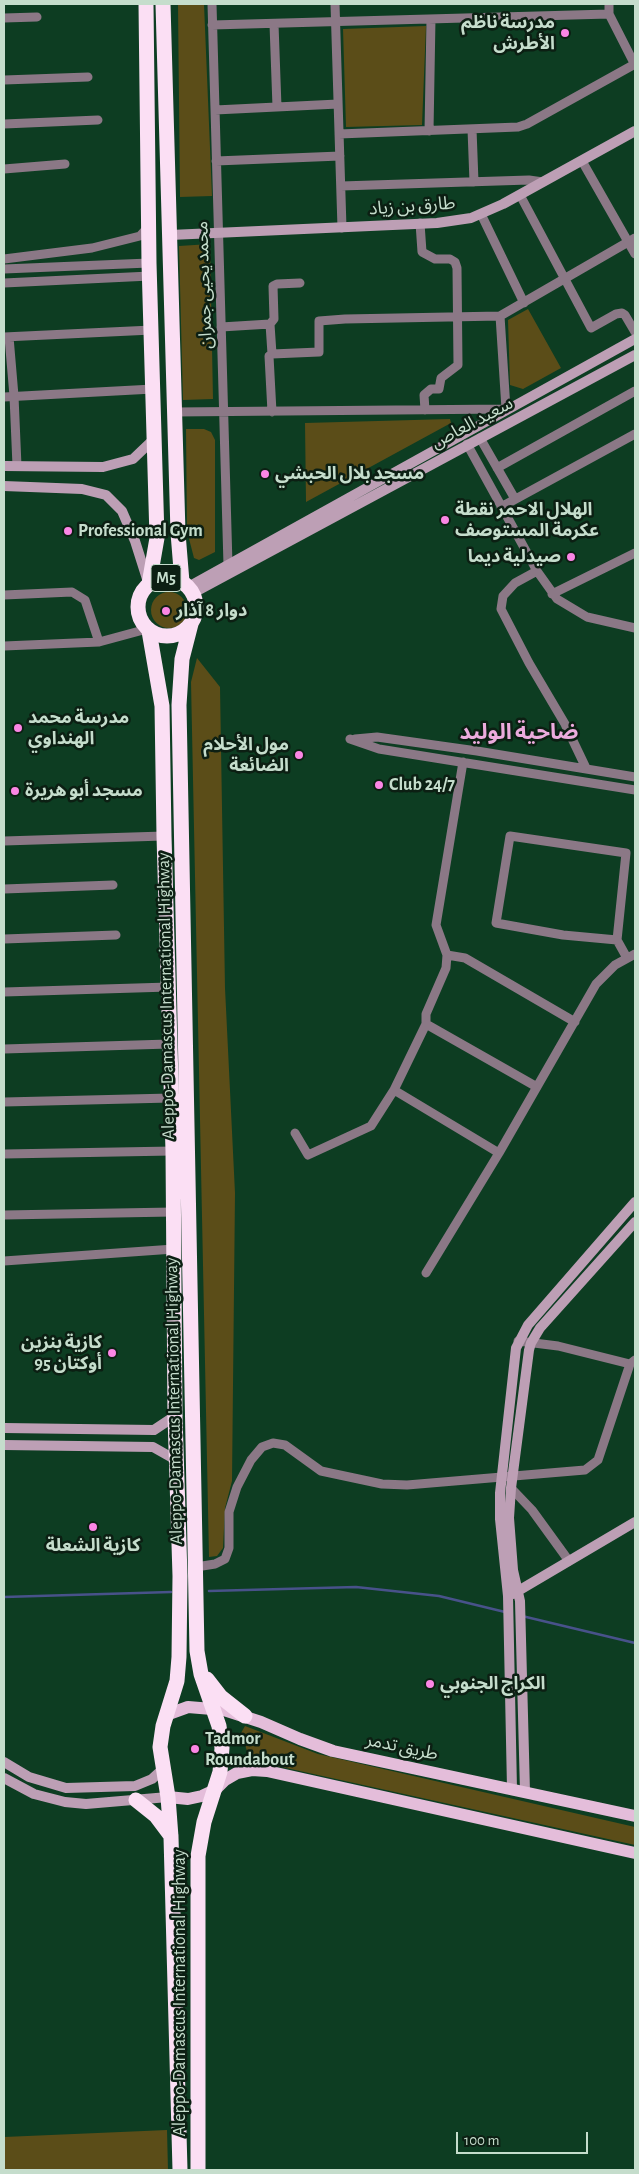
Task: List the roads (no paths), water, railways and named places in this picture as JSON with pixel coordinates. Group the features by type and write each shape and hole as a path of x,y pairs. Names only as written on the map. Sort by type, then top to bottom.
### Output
{"highway":[{"path":"146,4 149,269 157,538 149,584"},
{"path":"163,4 175,412 187,587"},
{"name":"M5","path":"148,630 138,614 138,601 142,591 149,584 165,578 187,587 196,603 196,613 190,624"},
{"path":"148,630 167,637 176,635 190,624"},
{"name":"Aleppo-Damascus International Highway","path":"190,624 182,659 179,705 198,1662 204,1686 219,1726 222,1748 220,1772 204,1822 198,1856 198,2170"},
{"name":"Aleppo-Damascus International Highway","path":"148,630 162,706 173,1151 175,1416 180,1576 180,1657 176,1687 166,1715 160,1747 162,1769 168,1797 171,1836 180,2170"},
{"path":"198,1662 215,1690 244,1716"},
{"path":"136,1800 156,1816 171,1836"}],"main road":[{"name":"طارق بن زياد","path":"170,235 342,228 471,218 543,182 635,131"},
{"path":"187,587 635,339"},
{"name":"سعيد العاص","path":"187,587 480,438 635,355"},
{"path":"4,466 103,467 132,459 155,438"},
{"path":"4,486 82,489 106,495 122,511 135,540 149,584"},
{"path":"512,1789 508,1596 500,1519 500,1478 518,1341 528,1325 635,1202"},
{"path":"525,1792 519,1592 511,1554 509,1518 511,1488 531,1342 540,1328 635,1222"},
{"path":"4,1428 154,1430 175,1416"},
{"path":"4,1446 153,1447 176,1460"},
{"path":"508,1596 519,1592 635,1522"},
{"name":"طريق تدمر","path":"166,1715 188,1707 213,1708 244,1716 333,1751 635,1816"},
{"path":"511,1727 524,1728"},
{"path":"4,1762 29,1777 66,1788 135,1786 152,1779 162,1769"},
{"path":"4,1778 9,1785 34,1794 65,1802 86,1804 168,1797 195,1798 215,1790 225,1780 237,1773 252,1770 267,1771 635,1853"}],"street":[{"name":"محمد يحيى جمران","path":"212,4 228,565"},
{"path":"335,4 342,228"},
{"path":"339,134 518,127 527,124 635,64 610,14 609,4"},
{"path":"212,25 610,14"},
{"path":"4,18 37,17"},
{"path":"429,131 431,19"},
{"path":"274,24 277,107"},
{"path":"4,80 88,77"},
{"path":"215,110 338,104"},
{"path":"4,124 98,120"},
{"path":"472,129 474,182"},
{"path":"216,161 340,156"},
{"path":"582,161 632,240 635,254"},
{"path":"4,169 65,164"},
{"path":"341,186 529,180 543,182"},
{"path":"520,194 591,328 616,314 622,313 635,332"},
{"path":"481,214 524,303"},
{"path":"420,223 422,252 436,259 450,259 455,262 457,317 458,364 455,369 441,378 439,389 431,390 424,395 425,410"},
{"path":"4,259 92,248 140,236 149,226"},
{"path":"272,354 319,352 318,324 322,320 500,316 632,240"},
{"path":"4,269 149,269"},
{"path":"4,283 149,269"},
{"path":"272,412 269,358 272,354 270,324 274,319 273,286 277,284 300,283"},
{"path":"175,412 506,409 500,316"},
{"path":"221,326 270,324"},
{"path":"17,466 14,396 6,337 152,330"},
{"path":"4,397 153,389"},
{"path":"497,468 635,391"},
{"path":"501,507 635,434"},
{"path":"480,438 516,499"},
{"path":"467,444 537,571 552,594 587,617 635,628"},
{"path":"552,594 635,553"},
{"path":"537,571 515,583 503,596 501,609 529,663 565,724 586,768"},
{"path":"4,595 72,592 85,600 99,642"},
{"path":"4,646 99,642 148,630"},
{"path":"635,777 377,737 350,739 379,749 635,790"},
{"path":"295,1133 308,1155 371,1126 394,1090 426,1024 426,1014 446,968 447,955 436,925 463,762"},
{"path":"4,841 164,836"},
{"path":"426,1273 499,1153 596,984 615,965 631,956 617,940 564,935 496,922 510,836 626,853 617,940"},
{"path":"4,889 113,885"},
{"path":"4,939 116,935"},
{"path":"447,955 465,958 575,1022"},
{"path":"4,992 169,987"},
{"path":"426,1024 537,1087"},
{"path":"4,1049 169,1044"},
{"path":"394,1090 499,1153"},
{"path":"4,1102 171,1098"},
{"path":"4,1154 173,1151"},
{"path":"4,1215 173,1212"},
{"path":"4,1261 174,1250"},
{"path":"196,1567 215,1564 225,1559 229,1548 229,1512 236,1488 251,1460 262,1447 273,1443 285,1445 321,1471 382,1484 407,1485 585,1470 598,1460 632,1362 568,1348 518,1341"},
{"path":"511,1488 532,1510 569,1561"}],"waterway":[{"path":"209,1591 356,1587 439,1596 505,1612"},
{"path":"4,1597 171,1592"},
{"path":"522,1616 635,1643"}],"place":[{"name":"مدرسة ناظم الأطرش","path":"565,33"},
{"name":"مسجد بلال الحبشي","path":"265,474"},
{"name":"الهلال الاحمر نقطة عكرمة المستوصف","path":"445,520"},
{"name":"Professional Gym","path":"68,531"},
{"name":"صيدلية ديما","path":"571,557"},
{"name":"دوار 8 آذار","path":"166,611"},
{"name":"مدرسة محمد الهنداوي","path":"18,728"},
{"name":"مول الأحلام الضائعة","path":"299,755"},
{"name":"Club 24/7","path":"379,785"},
{"name":"مسجد أبو هريرة","path":"15,791"},
{"name":"كازية بنزين أوكتان 95","path":"112,1353"},
{"name":"كازية الشعلة","path":"93,1527"},
{"name":"الكراج الجنوبي","path":"430,1684"},
{"name":"Tadmor Roundabout","path":"195,1749"}],"district":[{"name":"ضاحية الوليد","path":"519,732"}]}
